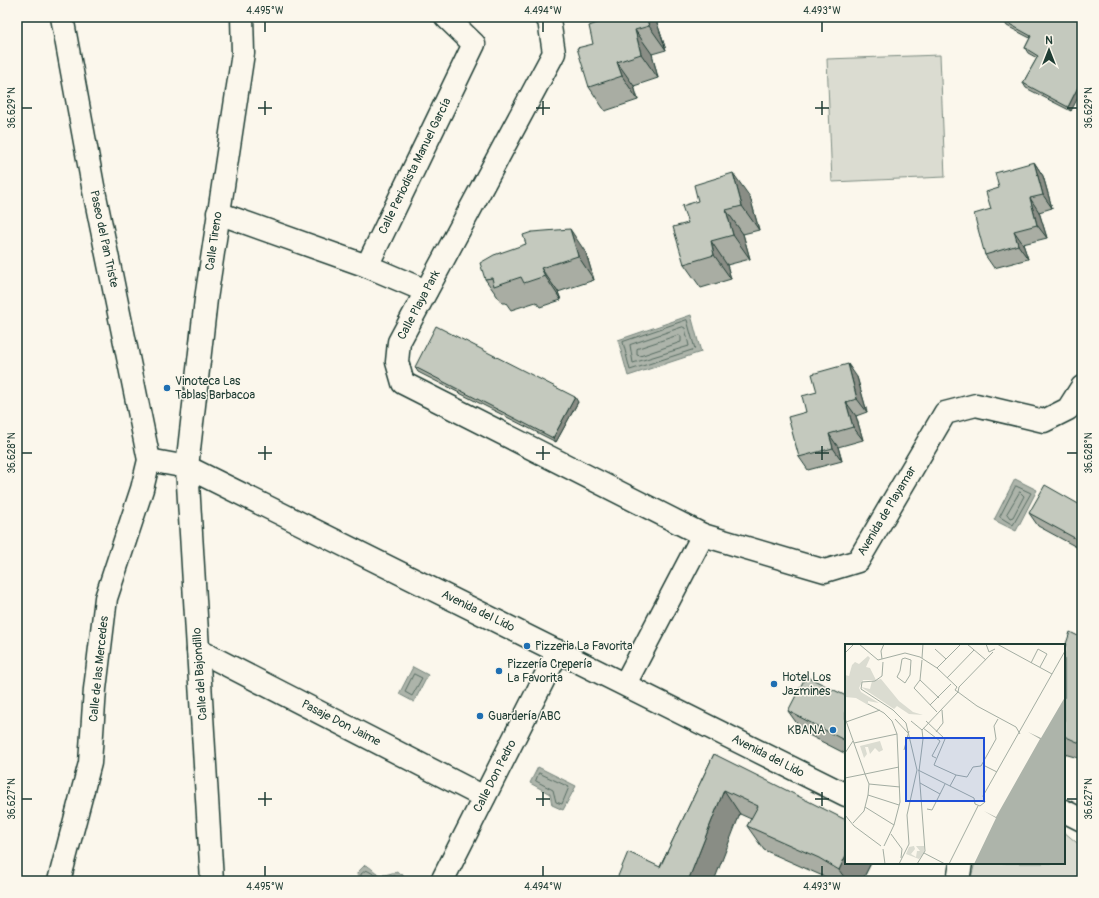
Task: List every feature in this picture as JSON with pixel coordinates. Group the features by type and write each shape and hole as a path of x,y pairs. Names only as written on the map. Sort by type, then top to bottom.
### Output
{"street":[{"name":"Paseo del Pan Triste","path":"62,17 93,186 149,460"},
{"name":"Calle Tireno","path":"187,467 206,299 243,53 242,17"},
{"name":"Calle Periodista Manuel García","path":"367,266 474,44 446,17"},
{"name":"Calle Playa Park","path":"546,17 549,20 554,53 399,342 397,362 403,383 702,535"},
{"path":"218,213 367,266 426,291"},
{"name":"Avenida de Playamar","path":"702,535 825,571 858,561 945,413 976,405 1044,421 1068,409 1082,387"},
{"name":"Avenida del Lido","path":"149,460 187,467 558,650 845,794"},
{"name":"Calle de las Mercedes","path":"59,881 90,763 96,688 106,598 142,490 149,460"},
{"name":"Calle del Bajondillo","path":"187,467 212,881"},
{"path":"625,684 702,535"},
{"name":"Pasaje Don Jaime","path":"198,650 484,797"},
{"name":"Calle Don Pedro","path":"442,881 558,650"},
{"path":"1065,811 1082,820"},
{"path":"958,881 961,864"}],"shaded area":[{"path":"940,55 945,177 832,182 827,59"},
{"path":"1065,833 1082,847 1082,881 970,881 975,864 1065,864"}],"water":[{"path":"691,315 701,352 628,376 618,340"},
{"path":"1015,479 1037,490 1016,531 994,520"},
{"path":"413,667 428,675 414,702 399,694"},
{"path":"538,767 576,786 563,810 552,805 550,794 530,783"},
{"path":"365,865 382,875 396,872 403,875 404,881 358,881 357,873"}],"building":[{"path":"604,17 646,17 649,26 635,30 641,54 617,62 622,76 589,87 577,48 593,44 589,26 605,20"},
{"path":"1006,17 1082,17 1082,79 1068,107 1023,83 1038,56 1025,48 1031,36 1004,21"},
{"path":"1034,162 1043,195 1030,198 1037,225 1014,231 1018,245 985,255 974,214 991,209 986,192 999,188 995,173"},
{"path":"733,173 742,206 726,210 733,235 711,241 714,255 684,264 673,227 688,223 682,206 698,201 694,185"},
{"path":"570,229 578,256 541,268 545,276 524,283 521,277 494,286 492,278 485,279 480,263 494,255 526,244 523,235 532,232"},
{"path":"436,326 575,397 553,438 415,367"},
{"path":"848,364 857,399 846,402 853,427 829,434 833,448 799,457 788,417 806,412 802,396 817,392 812,374"},
{"path":"1045,485 1082,506 1082,542 1029,513"},
{"path":"1070,632 1082,638 1082,744 1065,736 1065,647"},
{"path":"806,676 845,696 845,740 788,711"},
{"path":"714,754 845,820 845,857 839,870 819,858 747,826 758,806 724,790 688,881 616,881 628,852 660,867"}],"place":[{"name":"Vinoteca Las Tablas Barbacoa","path":"167,388"},
{"name":"Pizzeria La Favorita","path":"527,646"},
{"name":"Pizzería Crepería La Favorita","path":"499,671"},
{"name":"Hotel Los Jazmines","path":"774,684"},
{"name":"Guardería ABC","path":"480,716"},
{"name":"KBANA","path":"833,730"}]}
